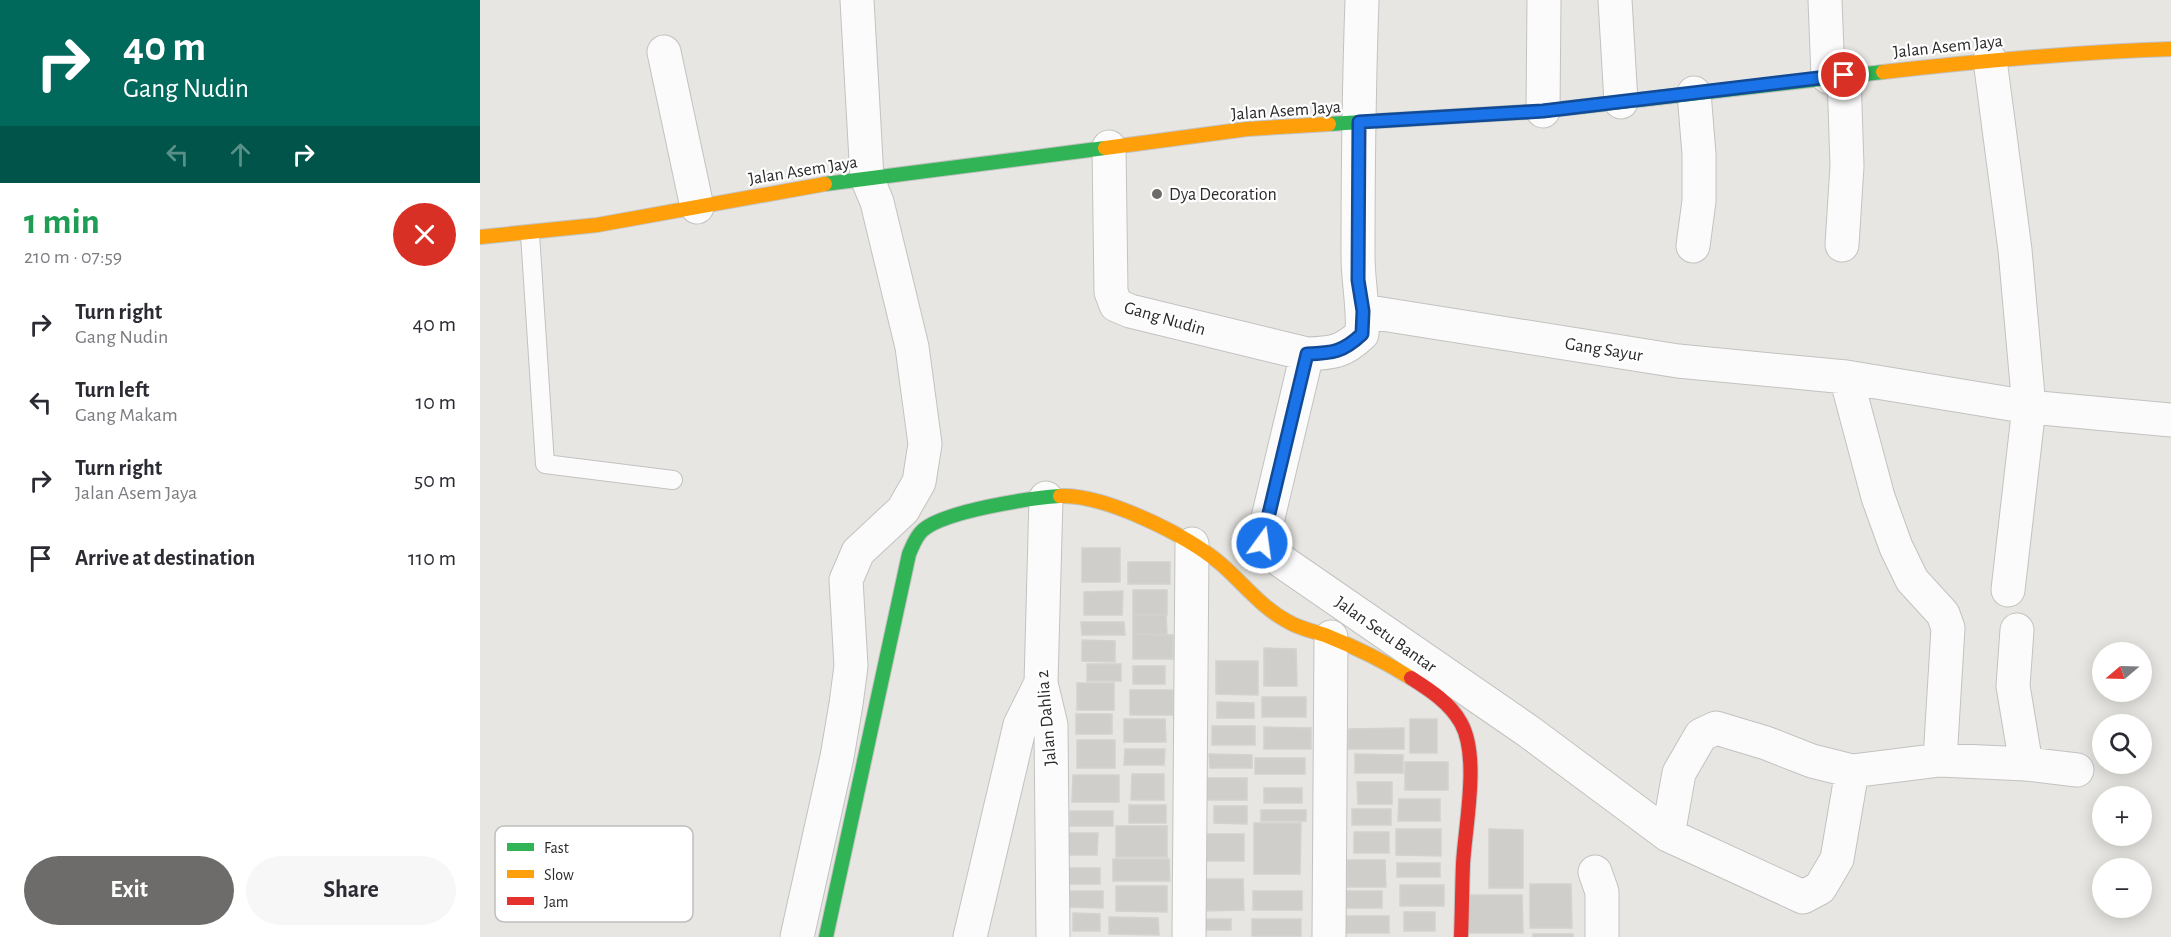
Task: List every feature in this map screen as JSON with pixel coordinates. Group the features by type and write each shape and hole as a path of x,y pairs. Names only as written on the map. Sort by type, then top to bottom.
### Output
{"main road":[{"name":"Jalan Asem Jaya","path":"480,237 530,234 597,225 867,178 937,171 1247,129 1543,111 1990,60 2088,52 2171,49"},
{"path":"826,937 909,554 919,534 947,517 991,506 1076,496 1114,507 1192,544 1215,559 1268,608 1288,622 1330,637 1377,658 1425,687 1448,705 1462,726 1470,773 1463,865 1461,937"}],"street":[{"path":"797,937 837,757 846,704 851,666 846,580 858,552 903,510 919,482 925,444 912,346 876,202 867,178 857,0"},
{"path":"1362,0 1358,280 1363,322"},
{"path":"1543,111 1544,0"},
{"path":"1615,0 1621,102"},
{"path":"1825,0 1847,166 1842,245"},
{"path":"664,52 697,207"},
{"path":"1990,60 2014,250 2029,407 2008,590"},
{"path":"1693,246 1699,201 1699,154 1694,93"},
{"name":"Gang Nudin","path":"1108,147 1111,292 1116,305 1130,311 1307,354 1331,353 1349,346 1363,322"},
{"name":"Gang Sayur","path":"1363,322 1678,361 1846,377 2029,407 2171,420"},
{"name":"Jalan Setu Bantar","path":"1307,354 1262,543 1277,558 1528,731 1668,835"},
{"path":"1846,377 1878,497 1896,547 1912,580 1943,614 1948,628 1940,760"},
{"name":"Jalan Dahlia 2","path":"1046,498 1041,683 1051,725 1053,937"},
{"path":"1189,937 1192,544"},
{"path":"2017,630 2013,686 2026,764"},
{"path":"1329,937 1330,637"},
{"path":"970,937 1020,725 1041,683"},
{"path":"1852,771 1837,859 1820,888 1803,897 1668,835 1679,773 1701,735 1716,728 1766,743 1812,761 1852,771 1940,760 2026,764 2077,770"},
{"path":"1595,872 1602,892 1602,937"}],"lane":[{"path":"530,234 545,464 673,480"}],"building":[{"path":"1082,548 1120,548 1120,582 1082,582"},
{"path":"1128,562 1170,562 1170,584 1128,584"},
{"path":"1133,590 1167,590 1167,615 1133,615"},
{"path":"1123,591 1122,615 1084,615 1084,592"},
{"path":"1133,615 1166,615 1167,635 1133,634"},
{"path":"1081,622 1124,622 1125,635 1082,635"},
{"path":"1133,634 1173,635 1173,659 1133,659"},
{"path":"1082,640 1115,641 1115,662 1082,661"},
{"path":"1264,648 1296,649 1297,686 1264,686"},
{"path":"1216,661 1258,661 1258,695 1216,694"},
{"path":"1087,664 1121,664 1121,681 1087,681"},
{"path":"1133,666 1165,666 1165,684 1133,684"},
{"path":"1077,683 1114,683 1114,710 1077,710"},
{"path":"1130,690 1173,690 1173,715 1130,715"},
{"path":"1262,697 1306,697 1306,717 1262,717"},
{"path":"1217,702 1254,703 1254,718 1217,718"},
{"path":"1076,714 1112,714 1112,734 1076,734"},
{"path":"1124,719 1165,719 1166,742 1124,742"},
{"path":"1410,719 1437,719 1437,753 1410,753"},
{"path":"1212,726 1255,726 1255,745 1212,745"},
{"path":"1264,727 1311,728 1311,749 1264,749"},
{"path":"1404,728 1404,749 1348,749 1349,729"},
{"path":"1077,740 1115,740 1115,768 1077,768"},
{"path":"1125,749 1165,749 1164,765 1124,765"},
{"path":"1209,754 1252,755 1252,768 1210,768"},
{"path":"1355,754 1403,755 1403,773 1355,773"},
{"path":"1255,758 1305,758 1305,774 1255,774"},
{"path":"1405,762 1448,762 1448,790 1405,790"},
{"path":"1132,774 1164,774 1164,800 1131,800"},
{"path":"1073,775 1119,775 1119,802 1072,802"},
{"path":"1201,778 1247,778 1247,800 1202,800"},
{"path":"1357,782 1392,782 1392,804 1358,804"},
{"path":"1264,788 1302,788 1302,803 1264,803"},
{"path":"1399,799 1440,799 1440,821 1398,821"},
{"path":"1129,805 1166,805 1166,823 1129,823"},
{"path":"1214,806 1247,806 1247,824 1214,823"},
{"path":"1352,809 1391,809 1391,825 1352,825"},
{"path":"1261,810 1306,810 1306,821 1261,821"},
{"path":"1070,811 1113,811 1113,826 1070,826"},
{"path":"1254,823 1301,823 1300,874 1254,874"},
{"path":"1116,826 1167,826 1167,857 1116,857"},
{"path":"1396,829 1441,829 1441,856 1396,855"},
{"path":"1489,829 1523,830 1523,888 1489,888"},
{"path":"1354,832 1389,832 1389,853 1354,853"},
{"path":"1060,833 1098,833 1097,855 1060,855"},
{"path":"1197,834 1244,834 1244,861 1197,861"},
{"path":"1113,859 1169,859 1170,881 1113,881"},
{"path":"1347,860 1385,860 1386,887 1347,887"},
{"path":"1397,863 1440,863 1440,877 1397,877"},
{"path":"1065,868 1100,868 1100,884 1066,884"},
{"path":"1201,879 1243,879 1244,910 1201,911"},
{"path":"1530,884 1571,884 1572,928 1530,928"},
{"path":"1400,885 1444,885 1444,906 1400,906"},
{"path":"1116,886 1167,886 1167,912 1116,911"},
{"path":"1069,891 1103,891 1103,908 1069,907"},
{"path":"1253,891 1302,891 1302,910 1253,910"},
{"path":"1339,891 1382,891 1382,908 1339,908"},
{"path":"1466,895 1522,895 1523,933 1466,933"},
{"path":"1404,912 1435,912 1435,931 1404,931"},
{"path":"1073,913 1100,914 1100,931 1073,931"},
{"path":"1343,916 1389,916 1389,933 1343,933"},
{"path":"1109,917 1158,918 1159,935 1109,934"},
{"path":"1202,919 1231,919 1231,930 1202,930"},
{"path":"1252,919 1301,919 1301,936 1252,936"},
{"path":"1533,934 1573,934 1573,937 1533,937"}],"traffic: fast":[{"path":"1329,124 1543,111 1883,72"},
{"path":"825,184 1105,148"},
{"path":"826,937 909,554 918,535 934,523 968,511 1029,499 1060,496"}],"traffic: slow":[{"path":"1883,72 2099,52 2171,49"},
{"path":"1105,148 1247,129 1329,124"},
{"path":"480,237 597,225 825,184"},
{"path":"1060,496 1100,502 1122,509 1167,530 1188,541 1221,564 1260,602 1296,626 1358,649 1411,678"}],"traffic: jam":[{"path":"1411,678 1451,709 1467,737 1471,773 1463,864 1461,937"}],"place":[{"name":"Dya Decoration","path":"1157,194"}],"route":[{"path":"1262,543 1307,354 1331,353 1349,346 1362,334 1363,311 1358,280 1359,122 1543,111 1844,75"}]}
